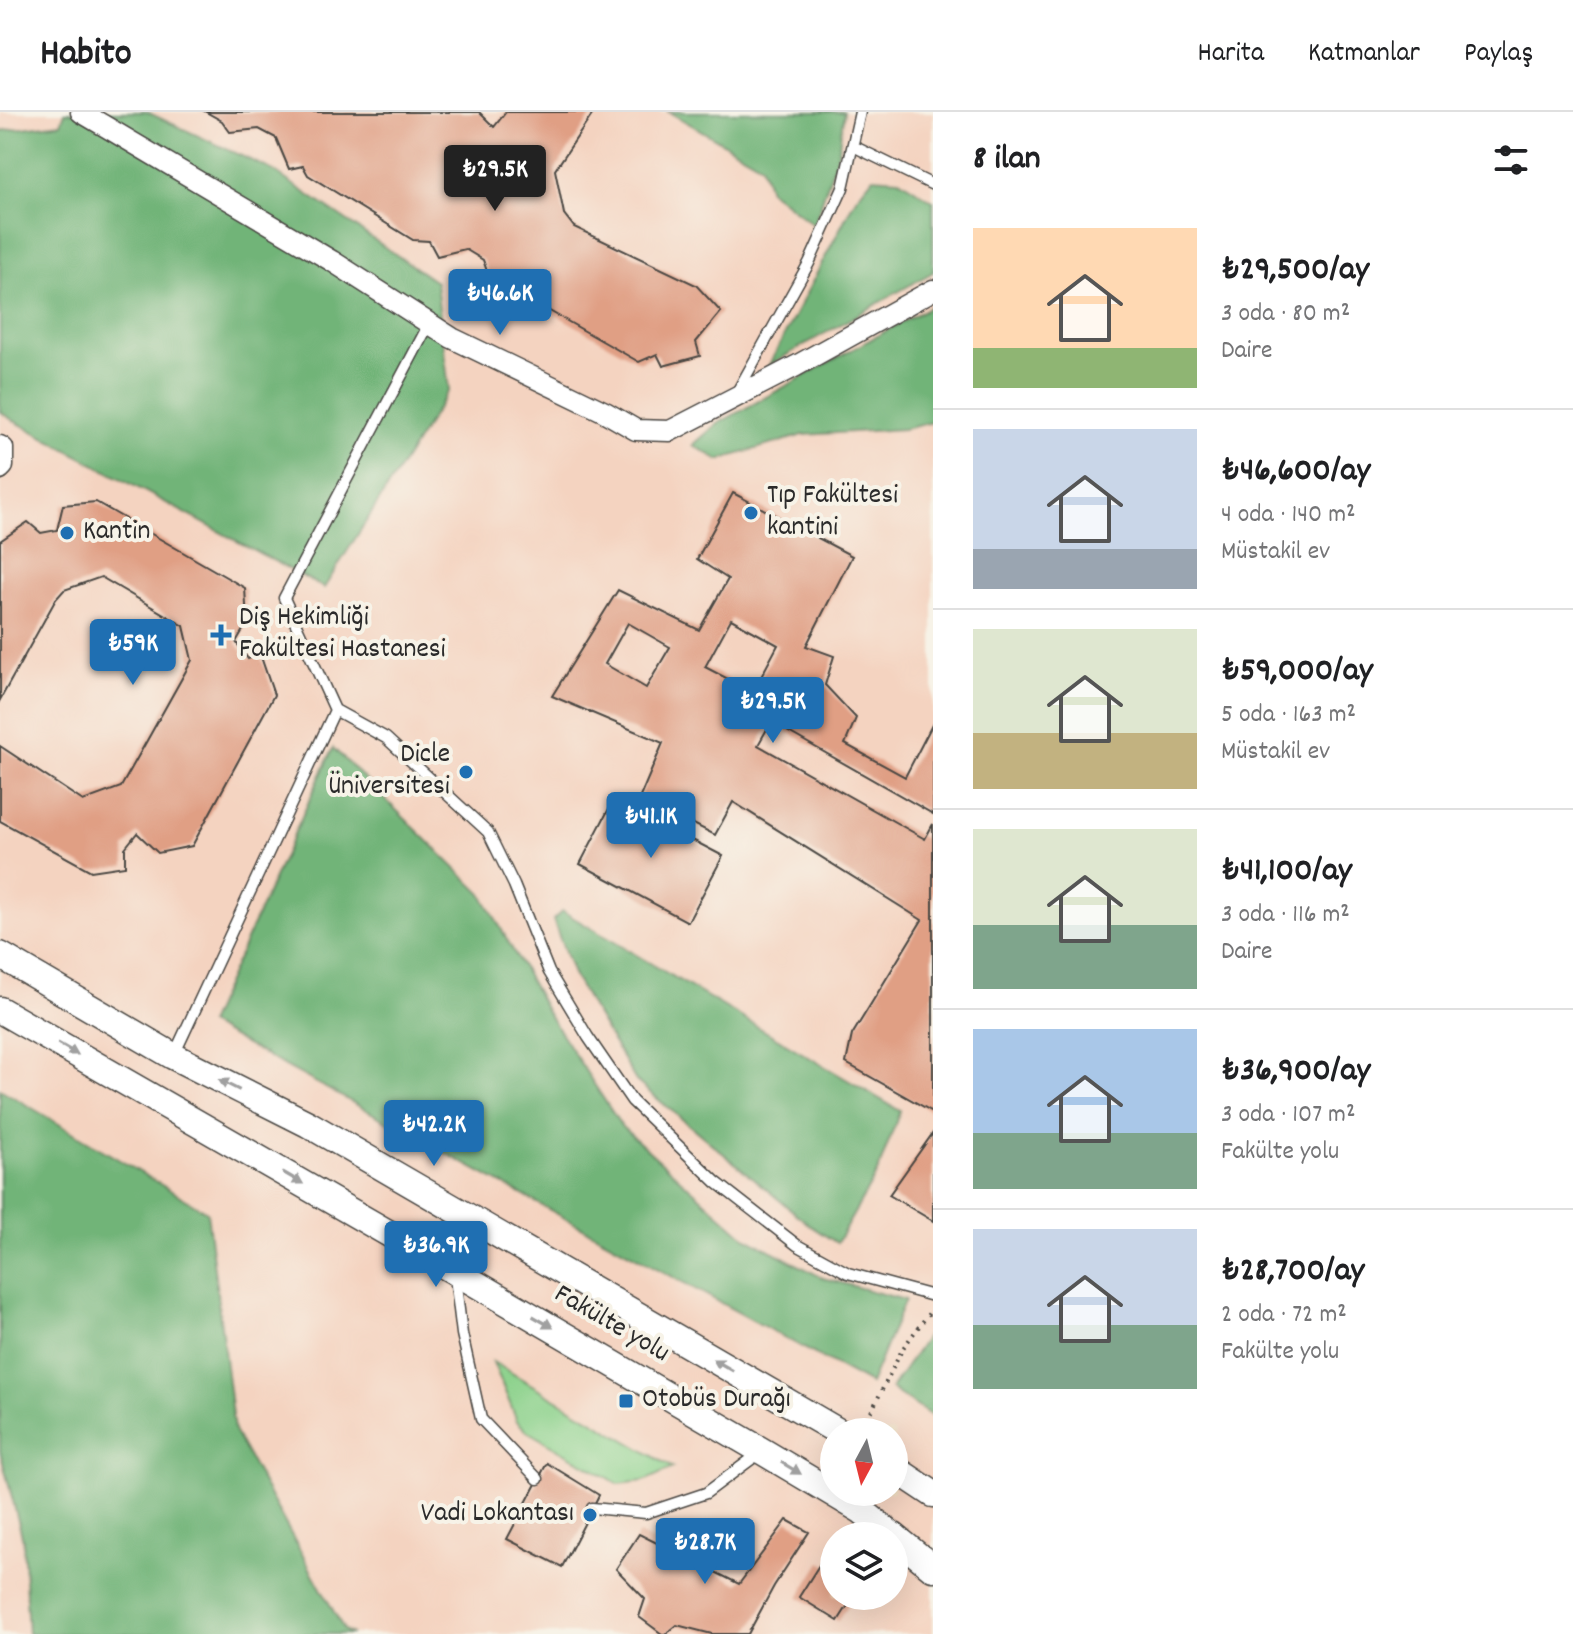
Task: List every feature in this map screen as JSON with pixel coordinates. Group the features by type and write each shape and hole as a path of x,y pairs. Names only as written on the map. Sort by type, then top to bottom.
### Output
{"street":[{"path":"81,112 332,261 452,338 636,430 670,431 933,290"},
{"path":"0,446 3,448 3,466 0,469"},
{"name":"Fakülte yolu","path":"0,955 173,1056 308,1124 820,1421"},
{"name":"Fakülte yolu","path":"0,1010 454,1271 762,1451 876,1522"},
{"path":"908,1477 933,1494"},
{"name":"Fakülte yolu","path":"908,1547 933,1568"}],"lane":[{"path":"734,398 809,263 843,188 860,112"},
{"path":"853,146 933,185"},
{"path":"429,324 284,598 335,710 386,738 488,832 514,885 549,972 632,1101 716,1182 797,1245 848,1273 933,1296"},
{"path":"173,1056 335,710"},
{"path":"454,1271 462,1334 481,1419 538,1479"},
{"path":"592,1508 646,1513 706,1493 762,1451"}],"path":[{"path":"868,1418 903,1348 933,1308"}],"shaded area":[{"name":"Dicle Üniversitesi","path":"0,112 933,112 933,1634 0,1634"}],"green space":[{"path":"65,112 147,112 272,170 436,282 449,390 324,588 0,412 0,131 61,123"},
{"path":"669,112 844,112 838,153 814,225 769,190 761,165"},
{"path":"873,177 899,179 933,201 933,272 769,365 856,198"},
{"path":"933,305 933,422 904,429 803,435 719,460 693,445 717,424"},
{"path":"333,748 482,894 547,1012 622,1127 745,1237 823,1278 905,1300 870,1384 208,1024"},
{"path":"562,911 900,1111 877,1173 837,1243 812,1227 636,1081 574,977 553,920"},
{"path":"0,1089 207,1212 234,1431 344,1630 352,1634 28,1634 23,1540 0,1451"},
{"path":"933,1327 933,1417 891,1389"},
{"path":"493,1362 673,1468 644,1481 619,1484 527,1431 517,1421"}],"building":[{"path":"206,112 479,112 494,127 506,112 594,112 555,170 564,214 574,227 696,285 721,312 696,342 700,356 663,366 657,354 639,362 509,288 493,288 483,260 465,249 437,256 429,241 413,240 308,175 303,166 289,169 276,138 259,129 230,132 222,121"},
{"path":"733,493 852,556 806,646 834,656 825,685 856,718 845,744 905,777 933,723 933,814 771,722 758,745 925,839 933,824 933,1112 846,1063 852,1035 922,920 733,802 715,835 640,797 663,743 552,696 618,590 699,630 728,579 697,559","holes":["731,619 778,645 753,692 705,667","628,623 670,647 646,688 605,664"]},
{"path":"96,502 245,588 247,623 236,642 248,659 260,654 274,695 192,846 158,853 137,833 125,848 125,866 91,871 0,821 0,746 83,801 121,787 192,660 184,626 101,577 64,590 56,599 0,700 0,541 28,522 41,533 57,530 63,505"},
{"path":"614,799 723,856 688,922 580,864"},
{"path":"933,1133 933,1221 889,1195"},
{"path":"547,1463 599,1495 562,1567 507,1539"},
{"path":"787,1520 809,1532 748,1634 712,1634 677,1625 662,1634 639,1617 645,1599 616,1569 639,1534 739,1584"},
{"path":"820,1564 820,1610 799,1597"},
{"path":"820,1610 845,1610 838,1621"}],"place":[{"name":"Tıp Fakültesi kantini","path":"751,513"},
{"name":"Kantin","path":"67,533"},
{"name":"Diş Hekimliği Fakültesi Hastanesi","path":"221,635"},
{"name":"Dicle Üniversitesi","path":"466,772"},
{"name":"Otobüs Durağı","path":"626,1401"},
{"name":"Vadi Lokantası","path":"590,1515"}]}
